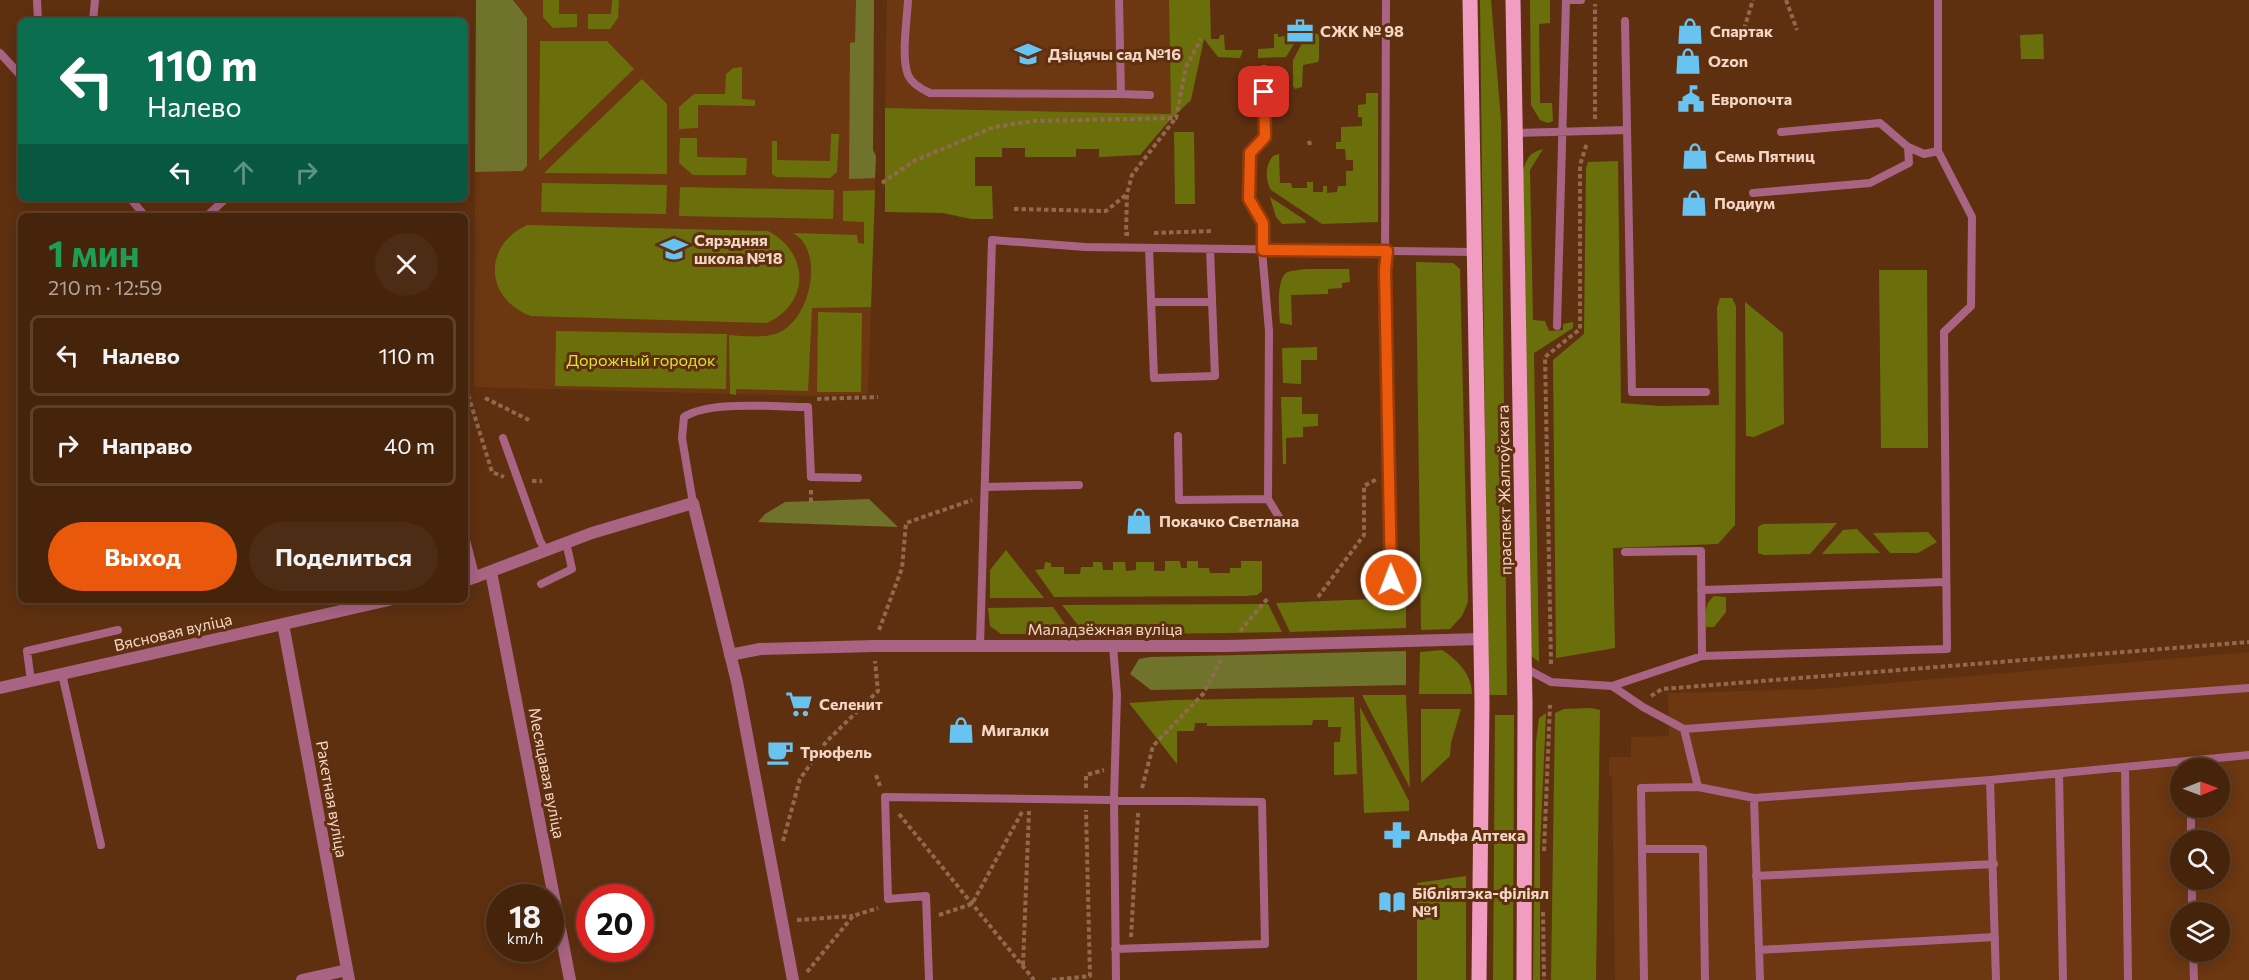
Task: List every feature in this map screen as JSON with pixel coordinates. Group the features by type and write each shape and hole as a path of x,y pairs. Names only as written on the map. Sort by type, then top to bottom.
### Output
{"main road":[{"name":"праспект Жалтоўскага","path":"1470,0 1481,639 1479,980"},
{"name":"праспект Жалтоўскага","path":"1513,0 1524,668 1524,980"}],"street":[{"path":"471,580 545,549 693,503 730,655 793,980"},
{"name":"Месяцавая вуліца","path":"491,572 570,980"},
{"name":"Вясновая вуліца","path":"0,688 376,603"},
{"name":"Ракетная вуліца","path":"283,624 348,975"},
{"name":"Маладзёжная вуліца","path":"730,655 760,649 874,646 1228,646 1481,639"},
{"path":"302,980 348,975"}],"lane":[{"path":"37,0 38,18"},
{"path":"93,18 95,0"},
{"path":"908,0 905,65 909,77 919,88 930,93 1150,95"},
{"path":"1119,0 1121,94"},
{"path":"1386,0 1387,251 1385,270 1391,580"},
{"path":"1557,326 1566,0 1581,0"},
{"path":"1524,668 1551,682 1612,686 1702,656 1947,649 1944,332 1971,306 1972,217 1938,151 1938,0"},
{"path":"1625,21 1632,392 1706,392"},
{"path":"0,53 18,73"},
{"path":"1264,69 1265,137 1250,153 1249,199 1263,223 1269,331 1268,499 1282,522"},
{"path":"1781,132 1880,123 1908,147 1924,154 1938,151"},
{"path":"1516,133 1627,130"},
{"path":"1753,193 1870,183 1909,163 1908,147"},
{"path":"132,201 142,213"},
{"path":"210,213 223,201"},
{"path":"980,645 992,240 1085,247 1474,252"},
{"path":"1149,248 1154,378 1215,376 1210,249"},
{"path":"1151,302 1212,302"},
{"path":"693,503 681,438 684,417 693,411 705,408 808,407 811,477 858,478"},
{"path":"1178,436 1179,500 1268,499"},
{"path":"503,438 540,541 545,549"},
{"path":"985,487 1079,485"},
{"path":"541,584 572,569 566,542"},
{"path":"1625,552 1701,551 1702,656"},
{"path":"468,558 471,580"},
{"path":"1701,590 1946,582"},
{"path":"31,681 27,651 118,630"},
{"path":"1113,646 1117,695 1114,800 1116,980"},
{"path":"62,674 101,845"},
{"path":"1612,686 1638,704 1684,729 2249,688"},
{"path":"1684,729 1698,786"},
{"path":"2229,758 2249,755"},
{"path":"1644,980 1641,789 1698,786 1754,798 2170,765"},
{"path":"2125,767 2128,980"},
{"path":"2059,774 2063,980"},
{"path":"1990,780 1996,980"},
{"path":"928,980 926,896 888,899 885,797 1262,802 1266,944 1115,949"},
{"path":"1754,798 1760,980"},
{"path":"1642,849 1702,849 1705,980"},
{"path":"1756,876 1994,864"},
{"path":"1759,950 1995,937"},
{"path":"2193,962 2194,980"}],"path":[{"path":"1744,29 1753,0"},
{"path":"1786,0 1797,30"},
{"path":"1138,234 1126,234 1127,194 1132,175 1176,118 1186,67 1200,39"},
{"path":"882,183 914,161 994,127 1035,121 1176,118"},
{"path":"1014,209 1106,211 1127,194"},
{"path":"1150,233 1214,231"},
{"path":"812,399 879,397"},
{"path":"485,398 530,420"},
{"path":"1318,597 1364,535 1364,486 1379,478"},
{"path":"782,844 800,779 826,742 878,691 874,646 902,567 906,523 970,502 985,487"},
{"path":"1130,948 1138,800 1153,746 1203,694 1228,646 1268,598"},
{"path":"1638,704 1662,689 2249,642"},
{"path":"1543,855 1550,705"},
{"path":"1052,980 1089,978 1086,775 1116,767"},
{"path":"876,775 885,797 1034,980"},
{"path":"927,919 972,904 1029,798"},
{"path":"1023,966 1029,798"},
{"path":"1543,900 1544,980"},
{"path":"796,920 853,916 878,908"},
{"path":"806,974 853,916"}],"shaded area":[{"name":"Сярэдняя школа №18","path":"476,0 874,0 873,150 876,156 868,394 813,396 474,387"},
{"name":"Дзіцячы сад №16","path":"887,0 1169,0 1171,114 885,108"},
{"path":"2249,652 2249,980 1615,980 1612,777 1609,776 1609,757 1631,757 1631,737 1669,736 1668,693 1820,689"}],"green space":[{"path":"476,0 513,0 527,18 527,166 522,171 475,172"},
{"path":"543,0 559,0 559,14 577,14 577,27 553,28 543,17"},
{"path":"612,0 619,0 618,18 610,29 588,29 588,14 611,14"},
{"path":"856,0 874,0 873,150 876,156 875,178 849,179 850,43 855,42"},
{"path":"1169,0 1210,0 1211,39 1219,39 1220,35 1224,35 1225,50 1243,50 1240,58 1218,57 1204,39 1191,100 1168,122 1140,155 1099,157 1099,149 1076,149 1076,157 1025,157 1025,148 1002,148 1002,157 975,157 975,186 992,186 993,219 971,219 943,213 885,212 885,108 1171,114"},
{"path":"1480,0 1491,0 1501,120 1507,695 1488,695"},
{"path":"1530,0 1550,0 1550,23 1539,24 1540,103 1552,103 1553,121 1548,123 1540,120 1531,105"},
{"path":"1274,34 1278,34 1278,37 1300,34 1286,57 1258,58 1258,49 1274,48"},
{"path":"1307,34 1319,34 1319,59 1318,62 1303,65 1302,87 1295,89 1293,60"},
{"path":"2043,34 2044,59 2021,59 2020,35"},
{"path":"540,41 607,41 634,69 539,161"},
{"path":"742,67 742,99 755,100 755,106 698,105 698,128 679,129 679,107 694,94 725,94 726,74 733,68"},
{"path":"642,79 667,104 667,174 544,173"},
{"path":"1366,93 1378,93 1378,222 1322,224 1271,190 1267,177 1268,164 1273,156 1279,154 1280,183 1291,183 1292,188 1307,188 1307,182 1313,182 1313,192 1323,192 1323,186 1327,186 1327,193 1337,192 1338,186 1346,186 1346,171 1353,171 1353,160 1346,160 1345,149 1336,149 1336,142 1341,142 1341,127 1362,126 1362,117 1358,117 1358,105 1366,104"},
{"path":"1174,132 1194,132 1195,204 1175,204"},
{"path":"831,134 839,134 837,172 830,178 776,177 772,174 772,141 777,141 777,160 830,161"},
{"path":"680,138 697,138 697,157 747,158 746,175 693,175 679,163"},
{"path":"1543,149 1530,170 1533,320 1545,321 1549,331 1563,330 1563,324 1573,322 1573,328 1534,353 1539,662 1530,655 1523,171 1529,157"},
{"path":"1618,161 1621,403 1660,406 1719,405 1717,308 1720,298 1732,298 1736,306 1735,525 1718,544 1613,548 1615,648 1556,658 1553,360 1584,334 1586,168 1588,162"},
{"path":"542,183 667,185 666,214 541,212"},
{"path":"680,187 834,190 833,219 679,216"},
{"path":"875,190 871,307 812,308 808,391 736,389 736,395 730,394 729,335 761,336 780,332 798,316 804,305 811,278 811,264 803,242 793,233 857,235 858,243 864,244 864,222 843,221 843,191"},
{"path":"1270,197 1305,220 1306,223 1282,224 1276,217"},
{"path":"527,225 768,231 782,240 792,252 799,278 797,291 791,303 781,314 767,323 531,316 516,308 505,298 498,285 495,272 496,259 502,246 512,234"},
{"path":"1416,262 1453,263 1460,269 1468,602 1462,616 1450,629 1421,630"},
{"path":"1349,269 1350,282 1342,283 1342,288 1328,289 1328,294 1291,295 1292,325 1280,323 1279,295 1284,275 1295,270"},
{"path":"1879,270 1927,270 1928,448 1881,448"},
{"path":"1745,302 1783,333 1784,424 1754,437 1746,436"},
{"path":"818,312 862,313 861,392 817,392"},
{"name":"Дорожный городок","path":"556,331 727,334 726,389 555,386"},
{"path":"1317,347 1317,360 1301,360 1301,384 1283,383 1282,348"},
{"path":"1281,397 1302,397 1302,414 1318,414 1318,426 1303,427 1303,437 1286,438 1286,464 1283,464"},
{"path":"869,499 898,527 758,522 765,514 785,502"},
{"path":"1837,523 1810,554 1764,555 1758,553 1758,527 1763,524"},
{"path":"1857,529 1880,553 1822,554 1843,530"},
{"path":"1928,532 1937,542 1918,553 1890,553 1873,533"},
{"path":"1006,550 1044,598 990,598 990,570"},
{"path":"1165,561 1180,561 1181,568 1187,568 1187,561 1198,561 1198,568 1209,568 1210,573 1230,573 1230,568 1241,568 1241,561 1262,561 1262,591 1257,595 1245,596 1054,597 1035,570 1044,569 1045,562 1051,563 1051,567 1064,567 1064,574 1080,574 1081,567 1093,567 1093,562 1102,562 1103,570 1113,570 1113,562 1125,562 1126,571 1136,570 1136,562 1154,562 1154,571 1165,571"},
{"path":"1714,596 1726,597 1726,612 1714,627 1706,627 1707,606"},
{"path":"1398,598 1406,603 1406,628 1290,632 1276,603"},
{"path":"1268,604 1282,632 1086,635 1062,605"},
{"path":"1053,607 1072,634 1001,634 990,626 988,608"},
{"path":"1442,650 1453,658 1467,674 1472,694 1419,694 1420,652"},
{"path":"1406,651 1406,685 1151,690 1130,674 1139,659 1150,657"},
{"path":"1362,695 1406,695 1410,788"},
{"path":"1354,697 1357,774 1334,775 1334,742 1340,742 1341,727 1328,727 1328,720 1313,720 1312,725 1207,726 1207,723 1195,723 1194,731 1177,731 1177,764 1129,703 1173,700"},
{"path":"1360,707 1409,801 1409,811 1364,813"},
{"path":"1421,709 1461,709 1451,743 1450,756 1421,783"},
{"path":"1564,709 1600,710 1596,980 1551,980 1555,713"},
{"path":"1546,713 1540,848 1540,980 1533,980 1536,742 1539,718"},
{"path":"1495,715 1514,715 1513,980 1493,980"},
{"path":"1466,876 1466,980 1417,980 1417,883"}],"place":[{"name":"СЖК № 98","path":"1300,31"},
{"name":"Спартак","path":"1690,31"},
{"name":"Дзіцячы сад №16","path":"1028,54"},
{"name":"Ozon","path":"1688,61"},
{"name":"Европочта","path":"1691,99"},
{"name":"Семь Пятниц","path":"1695,156"},
{"name":"Подиум","path":"1694,203"},
{"name":"Сярэдняя школа №18","path":"674,249"},
{"name":"Покачко Светлана","path":"1139,521"},
{"name":"Селенит","path":"799,704"},
{"name":"Мигалки","path":"961,730"},
{"name":"Трюфель","path":"780,752"},
{"name":"Альфа Аптека","path":"1397,835"},
{"name":"Бібліятэка-філіял №1","path":"1392,902"}],"route":[{"path":"1264,92 1265,137 1250,153 1249,199 1263,223 1263,250 1387,251 1385,270 1391,580"}]}
